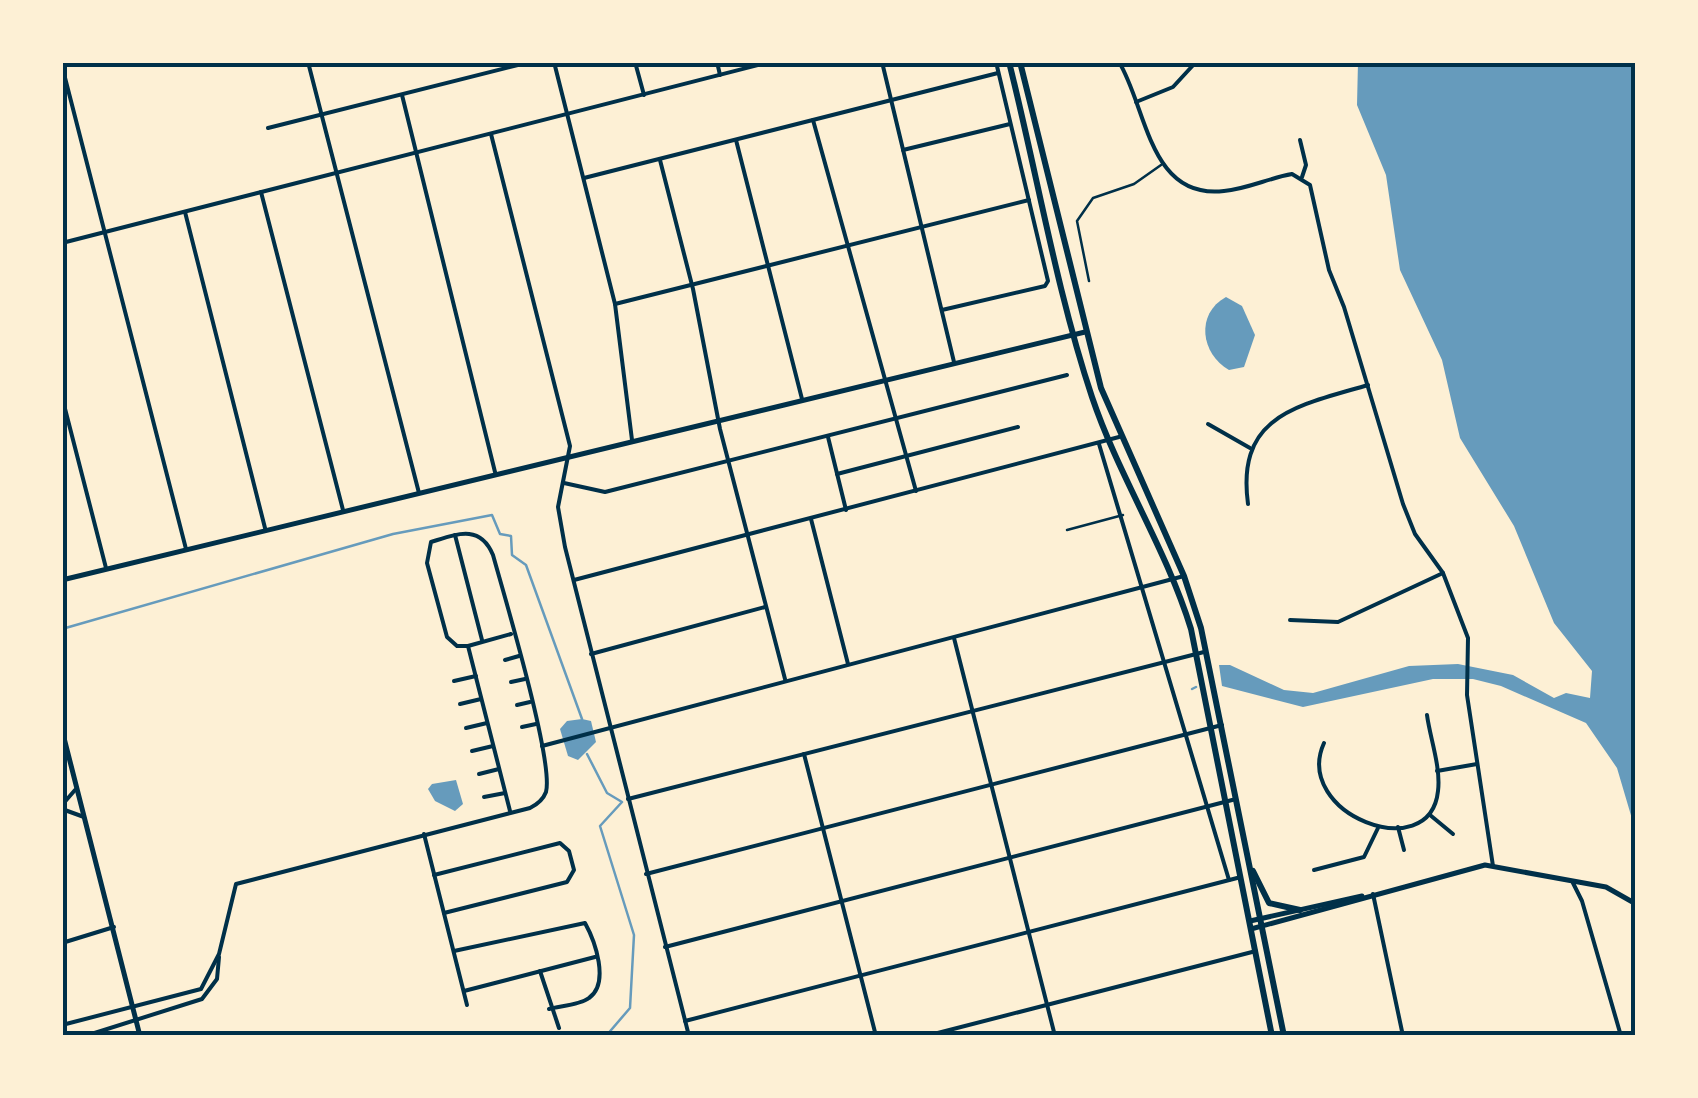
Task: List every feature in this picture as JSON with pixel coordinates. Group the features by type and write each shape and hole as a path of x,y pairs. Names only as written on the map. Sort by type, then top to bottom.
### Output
{"main road":[{"path":"1008,62 1088,386 1109,441 1174,580 1197,654 1272,1036"},
{"path":"1020,62 1085,332 1119,437 1184,576 1208,652 1284,1036"},
{"path":"1048,222 1058,220"},
{"path":"1250,866 1269,903 1300,910"}],"street":[{"path":"308,62 419,492"},
{"path":"268,128 530,62"},
{"path":"554,62 616,304 632,440"},
{"path":"636,62 644,95"},
{"path":"717,62 720,75"},
{"path":"62,243 770,62"},
{"path":"882,62 954,362"},
{"path":"942,310 1044,286 1048,278 996,62"},
{"path":"1119,62 1162,164 1181,181 1211,192 1289,174 1302,176 1312,188 1328,270 1407,516 1443,573 1468,638 1468,682 1493,866"},
{"path":"1136,102 1173,87 1196,62"},
{"path":"62,66 186,549"},
{"path":"584,178 998,73"},
{"path":"402,95 496,472"},
{"path":"813,120 845,245 888,378 916,492"},
{"path":"903,150 1010,124"},
{"path":"491,134 564,420 568,455 559,516 689,1036"},
{"path":"736,140 802,399"},
{"path":"1300,140 1306,165 1302,176"},
{"path":"660,160 692,284 728,461 785,680"},
{"path":"261,192 342,510"},
{"path":"616,304 1029,200"},
{"path":"185,212 265,528"},
{"path":"62,580 1085,332"},
{"path":"564,482 606,492 1067,375"},
{"path":"1248,504 1244,472 1250,448 1261,432 1285,414 1368,386"},
{"path":"62,397 106,568"},
{"path":"1208,424 1250,448"},
{"path":"837,474 1018,427"},
{"path":"828,436 846,510"},
{"path":"574,580 1119,437"},
{"path":"1099,444 1229,880"},
{"path":"811,519 848,664"},
{"path":"62,1024 198,992 208,981 218,954 236,884 536,805 544,797 542,746 514,633 490,546 474,533 454,534 432,542 426,555 447,637 457,646 468,646 514,633"},
{"path":"454,534 482,640"},
{"path":"1290,620 1338,622 1443,573"},
{"path":"542,746 560,738 1184,576"},
{"path":"591,654 766,607"},
{"path":"954,637 1055,1036"},
{"path":"468,646 511,813"},
{"path":"628,800 1208,652"},
{"path":"505,660 519,656"},
{"path":"454,681 476,676"},
{"path":"511,682 525,679"},
{"path":"460,704 481,699"},
{"path":"517,705 530,702"},
{"path":"1324,743 1320,766 1329,792 1353,818 1378,828 1398,827 1428,814 1436,799 1437,771 1426,715"},
{"path":"466,728 488,723"},
{"path":"522,727 536,724"},
{"path":"646,874 1222,726"},
{"path":"62,730 140,1036"},
{"path":"472,751 493,746"},
{"path":"804,754 876,1036"},
{"path":"1437,771 1478,764"},
{"path":"479,774 499,769"},
{"path":"77,788 62,807 84,817"},
{"path":"484,797 505,792"},
{"path":"665,947 1237,799"},
{"path":"1428,814 1453,834"},
{"path":"1398,827 1404,850"},
{"path":"1314,870 1364,856 1378,828"},
{"path":"424,834 467,1005"},
{"path":"434,874 560,844 569,851 574,870 567,882 444,913"},
{"path":"1261,923 1300,910 1493,866 1614,890 1636,904"},
{"path":"684,1020 1241,877"},
{"path":"1572,880 1582,901 1622,1036"},
{"path":"1250,925 1369,895"},
{"path":"1369,895 1402,1036"},
{"path":"454,951 581,921 588,926 600,978 589,998 550,1009"},
{"path":"62,942 114,927"},
{"path":"926,1036 1256,951"},
{"path":"85,1036 202,999 217,979 218,954"},
{"path":"464,990 596,957"},
{"path":"540,971 550,1009 560,1028"}],"lane":[{"path":"1089,281 1076,220 1093,198 1134,184 1162,164"},
{"path":"1067,530 1123,515"}],"water":[{"path":"1358,62 1635,63 1635,829 1617,768 1586,723 1501,686 1473,679 1433,679 1303,707 1222,686 1219,665 1230,665 1284,690 1313,693 1409,666 1458,664 1513,675 1554,698 1566,693 1590,698 1592,671 1554,623 1514,526 1460,438 1442,360 1400,270 1386,175 1357,105"},
{"path":"1226,297 1242,306 1255,335 1244,367 1229,370 1212,354 1205,334 1209,313"},
{"path":"567,721 591,721 596,742 578,760 568,756 560,729"},
{"path":"456,780 463,804 455,811 435,801 428,789 432,784"}],"waterway":[{"path":"62,629 393,534 492,515 500,534 511,536 512,555 526,565 582,719"},
{"path":"1192,689 1196,687"},
{"path":"587,754 607,793 622,802 600,826 634,935 630,1008 606,1036"}]}
